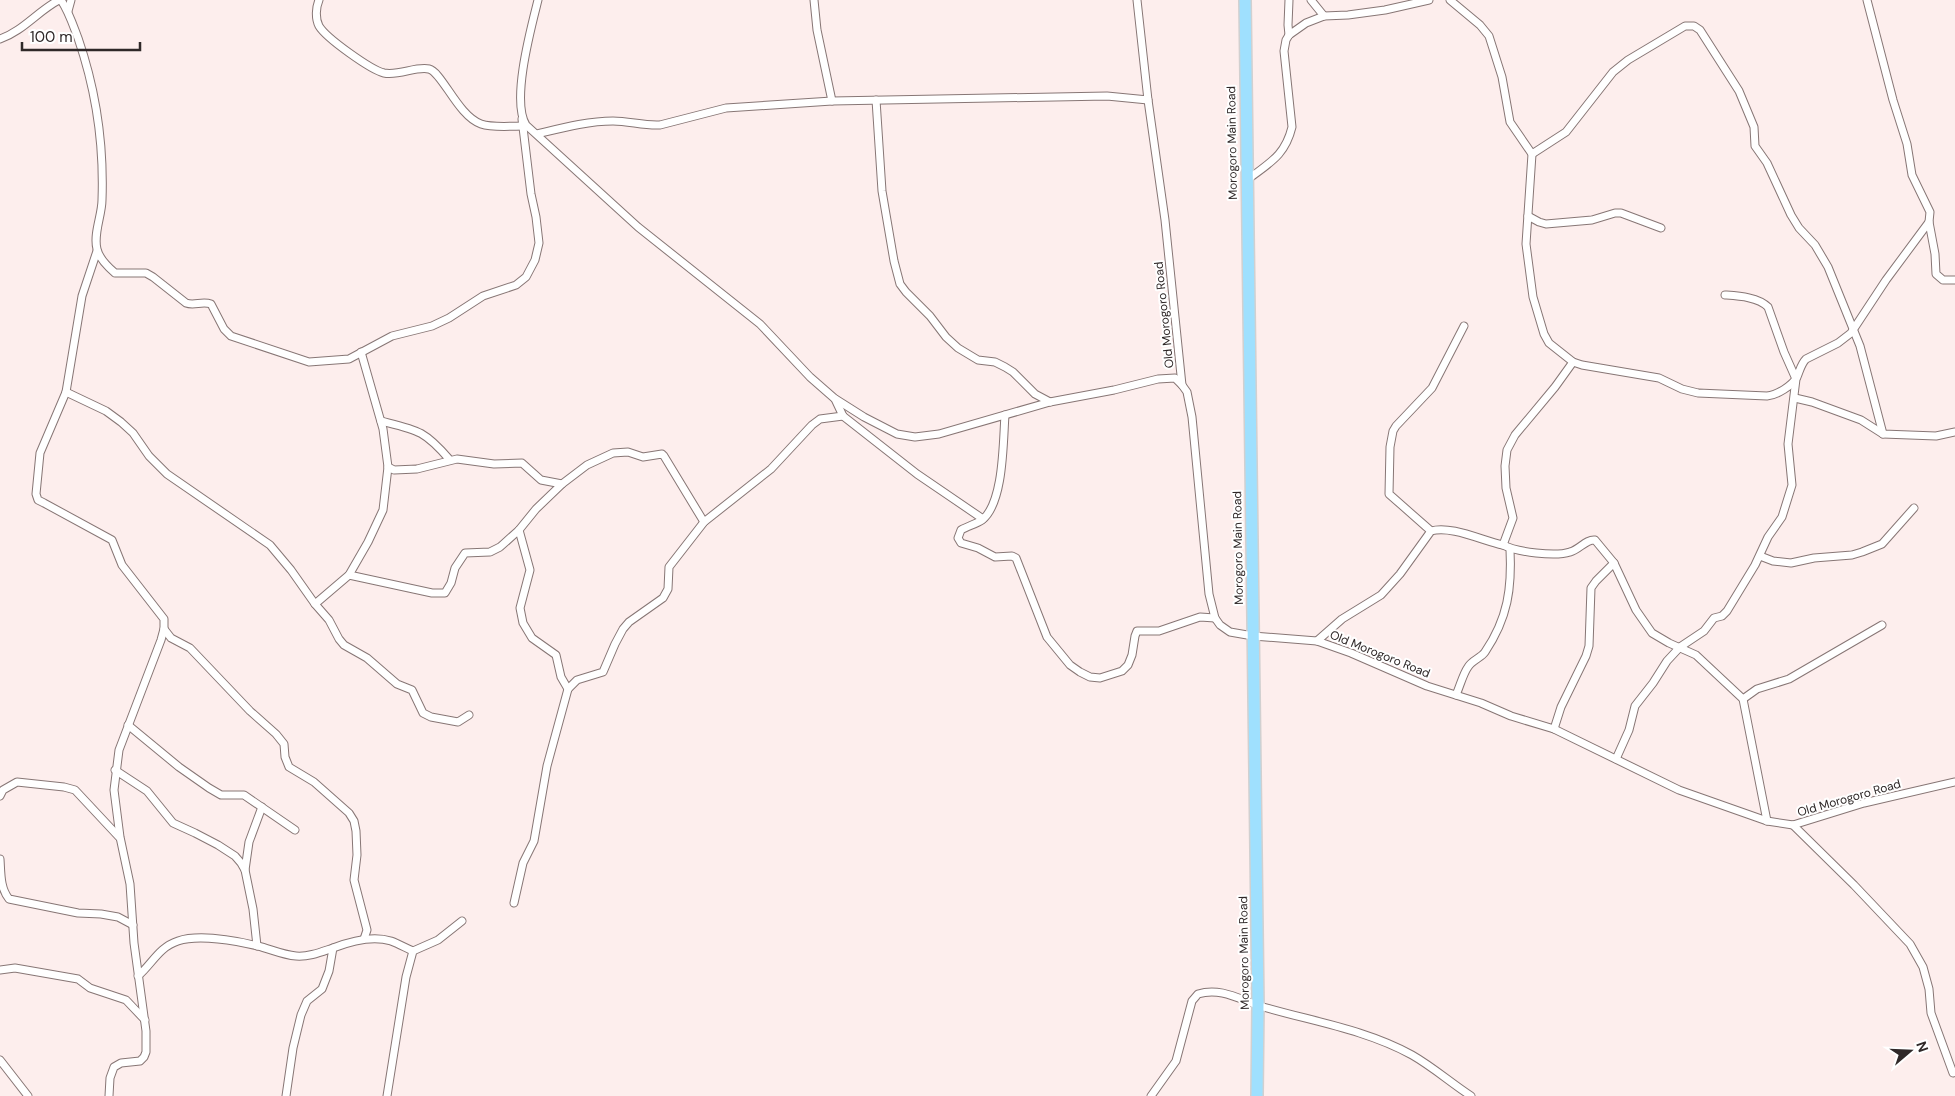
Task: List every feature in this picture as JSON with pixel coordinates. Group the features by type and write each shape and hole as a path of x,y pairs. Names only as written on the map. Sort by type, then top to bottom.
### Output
{"highway":[{"name":"Morogoro Main Road","path":"1244,0 1258,1005 1257,1096"}],"street":[{"path":"0,39 13,34 43,9 60,0 68,11 85,58 99,124 102,202 97,238 98,251 115,273 146,273 186,303 191,305 211,304 224,330 235,337 309,362 349,359 392,336 432,326 449,318 483,296 510,288 526,277 535,260 539,243 536,217 530,194 520,109 526,49 538,0"},
{"path":"68,11 72,0"},
{"path":"319,0 316,6 320,26 337,44 370,67 382,73 393,74 429,69 435,72 450,95 474,121 483,125 523,122 638,227 760,324 810,377 834,398 897,434 908,436 939,434 1050,402 1114,390 1158,379 1175,378 1182,385"},
{"path":"814,0 817,30 832,101"},
{"name":"Old Morogoro Road","path":"1137,0 1148,100 1165,220 1182,385 1188,392 1192,417 1210,594 1215,618 1220,625 1230,632 1253,636 1317,641 1351,653 1427,686 1554,729 1679,790 1767,821 1793,825 1864,803 1955,782"},
{"path":"1289,0 1289,35"},
{"path":"1311,0 1324,16"},
{"path":"1247,180 1284,150 1289,138 1292,127 1284,51 1289,35 1306,23 1324,16 1366,13 1428,0"},
{"path":"1450,0 1480,25 1489,36 1502,77 1510,122 1532,154 1526,244 1533,297 1538,318 1549,343 1573,362 1654,377 1682,389 1712,395 1772,396 1785,389 1796,379"},
{"path":"1867,0 1893,100 1907,144 1912,174 1930,212 1929,222 1935,254 1936,274 1943,280 1955,280"},
{"path":"1532,154 1566,132 1613,72 1628,60 1685,26 1694,26 1705,37 1739,91 1754,127 1755,146 1766,163 1795,223 1815,245 1828,267 1860,346 1883,434"},
{"path":"537,134 570,126 613,121 648,126 660,125 726,108 832,101 1107,96 1148,100"},
{"path":"876,100 876,125 882,191 894,261 900,284 930,316 946,337 958,348 978,360 994,362 1005,367 1013,372 1035,394 1050,402"},
{"path":"1528,216 1546,224 1592,220 1615,212 1661,228"},
{"path":"1616,759 1628,730 1635,706 1667,661 1680,647 1698,636 1714,618 1724,614 1760,556 1768,537 1782,517 1792,485 1788,444 1789,424 1795,398 1796,379 1803,362 1838,343 1854,329 1886,280 1929,222"},
{"path":"98,251 82,296 66,392 40,453 36,494 38,500 112,540 122,565 162,615 164,629 119,750 115,770 115,806 130,884 138,976 146,1034 144,1057 140,1061 121,1063 114,1067 110,1078 110,1096"},
{"path":"1725,295 1746,297 1764,303 1768,307 1796,379"},
{"path":"1464,326 1432,388 1396,426 1391,440 1389,494 1431,531 1453,532 1526,552 1568,553 1592,539 1614,563 1636,610 1647,628 1664,641 1696,655 1743,699 1767,821"},
{"path":"315,604 349,575 368,542 383,510 388,467 384,429 361,352"},
{"path":"1456,695 1466,669 1486,650 1499,627 1508,603 1511,569 1506,547 1513,518 1506,488 1505,466 1507,450 1515,435 1556,387 1573,362"},
{"path":"66,392 106,412 121,422 133,434 149,456 167,474 270,545 329,620 335,633 344,645 367,658 397,684 412,690 423,713 431,717 458,722 469,715"},
{"path":"834,398 843,416 917,474 983,519"},
{"path":"1795,398 1862,420 1883,434 1936,436 1955,432"},
{"path":"1005,415 999,488 992,508 983,519 961,530 958,535 959,541 995,557 1012,556 1016,558 1051,644 1070,665 1090,676 1100,678 1112,676 1122,671 1128,665 1137,631 1159,631 1200,617 1215,618"},
{"path":"514,903 523,863 534,842 547,766 568,689 577,680 603,672 623,629 664,598 668,589 669,567 704,522 771,469 812,425 820,419 843,416"},
{"path":"381,421 423,433 449,459"},
{"path":"349,575 432,593 445,593 451,583 455,568 465,554 495,550 518,530 562,484 587,465 613,453 628,452 643,456 662,454 704,522"},
{"path":"388,467 400,470 417,469 449,459 464,459 494,464 522,463 541,480 562,484"},
{"path":"1760,556 1773,561 1791,563 1862,552 1882,544 1914,508"},
{"path":"518,530 530,570 520,608 523,623 532,638 556,655 561,677 568,689"},
{"path":"1317,641 1342,619 1381,595 1400,574 1431,531"},
{"path":"1554,729 1589,646 1591,588 1596,580 1614,563"},
{"path":"1743,699 1764,686 1789,678 1882,625"},
{"path":"164,629 171,638 190,648 250,711 276,734 284,744 285,757 289,767 320,786 349,813 356,831 354,880 367,930 364,939"},
{"path":"128,725 178,767 209,788 221,795 244,795 295,830"},
{"path":"115,770 147,791 173,823 218,845 235,856 245,870"},
{"path":"0,796 3,790 17,782 75,790 120,837"},
{"path":"257,946 253,909 245,870 249,842 262,807"},
{"path":"1793,825 1868,898 1910,944 1923,967 1929,989 1931,1013 1953,1073"},
{"path":"0,859 3,893 9,899 78,913 101,914 118,918 133,925"},
{"path":"138,976 156,954 178,940 193,938 215,939 257,946 294,956 306,956 364,939 391,941 413,951 438,940 462,921"},
{"path":"286,1096 293,1048 301,1015 307,1001 322,989 329,971 333,948"},
{"path":"387,1096 406,977 413,951"},
{"path":"0,970 15,968 78,979 90,988 126,1000 145,1020"},
{"path":"1150,1096 1176,1061 1192,1001 1198,994 1210,991 1232,995 1258,1005 1343,1028 1396,1048 1412,1055 1471,1096"},
{"path":"0,1060 28,1096"}]}
